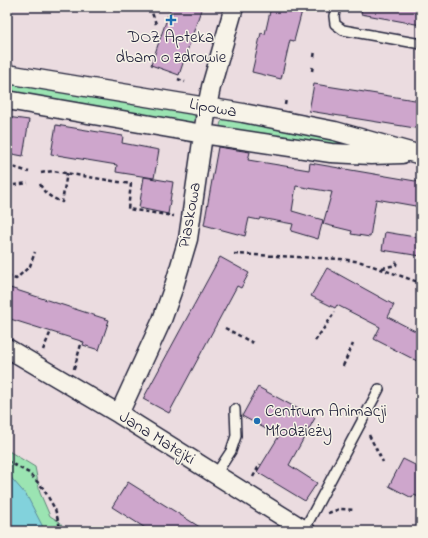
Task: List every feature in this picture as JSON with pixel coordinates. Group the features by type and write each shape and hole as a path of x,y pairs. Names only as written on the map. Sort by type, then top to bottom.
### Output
{"street":[{"name":"Piaskowa","path":"119,414 162,320 174,286 190,227 211,87 234,7"},
{"name":"Lipowa","path":"7,74 207,107 335,131 374,140 419,154"},
{"name":"Lipowa","path":"7,100 203,134 332,152 371,155 419,154"},
{"name":"Jana Matejki","path":"7,348 119,414 305,530"}],"lane":[{"path":"336,7 334,16 335,24 343,30 421,44"},
{"path":"305,530 379,389"},
{"path":"216,474 231,451 236,436 235,409"}],"path":[{"path":"150,7 156,24"},
{"path":"314,57 315,51"},
{"path":"312,72 313,65"},
{"path":"178,79 185,82"},
{"path":"7,165 29,172"},
{"path":"41,173 53,171 131,184 128,209 178,217"},
{"path":"40,184 50,197 62,202 67,173"},
{"path":"7,186 28,183"},
{"path":"7,276 16,279 30,266 35,252"},
{"path":"234,254 341,259 361,262 421,283"},
{"path":"381,268 396,265 397,260"},
{"path":"315,341 335,312"},
{"path":"225,328 253,343"},
{"path":"41,354 51,331"},
{"path":"72,373 82,341"},
{"path":"343,366 353,344"},
{"path":"362,422 382,462"},
{"path":"7,461 29,473 43,488 55,509 61,531"},
{"path":"251,481 260,464"},
{"path":"315,511 322,515 340,509 355,510"}],"green space":[{"path":"7,79 194,111 195,118 189,125 7,94"},
{"path":"224,119 362,141 365,150 222,129 220,124"},
{"path":"7,450 35,467 40,493 50,516 60,522 65,531 7,531"}],"water":[{"path":"7,473 27,496 45,531 7,531"}],"building":[{"path":"171,7 202,7 179,75 151,65"},
{"path":"271,7 303,7 294,41 290,40 281,79 252,72 261,33 265,34"},
{"path":"362,7 421,7 421,25 361,14"},
{"path":"314,84 421,101 421,129 309,111"},
{"path":"7,117 29,120 23,156 7,153"},
{"path":"56,125 123,136 122,143 159,150 154,178 116,172 117,165 51,154"},
{"path":"218,147 250,152 248,160 309,170 310,163 421,182 421,207 376,199 370,237 351,234 352,231 323,224 332,192 296,186 292,211 323,220 318,239 291,231 293,224 260,218 259,220 249,218 245,236 204,225"},
{"path":"144,177 173,182 168,214 139,208"},
{"path":"385,232 421,238 421,256 382,250"},
{"path":"220,257 249,273 241,288 237,286 169,413 143,399"},
{"path":"327,268 394,305 388,317 421,334 421,363 374,339 380,327 337,305 335,308 311,296"},
{"path":"7,287 109,320 99,350 83,345 84,342 7,318"},
{"path":"258,387 315,418 289,465 317,483 305,501 257,472 279,436 242,416"},
{"path":"403,459 421,468 421,498 414,495 412,498 389,486"},
{"path":"128,482 206,531 150,531 112,507"}],"place":[{"name":"DOZ Apteka dbam o zdrowie","path":"171,20"},
{"name":"Centrum Animacji Młodzieży","path":"257,421"}]}
